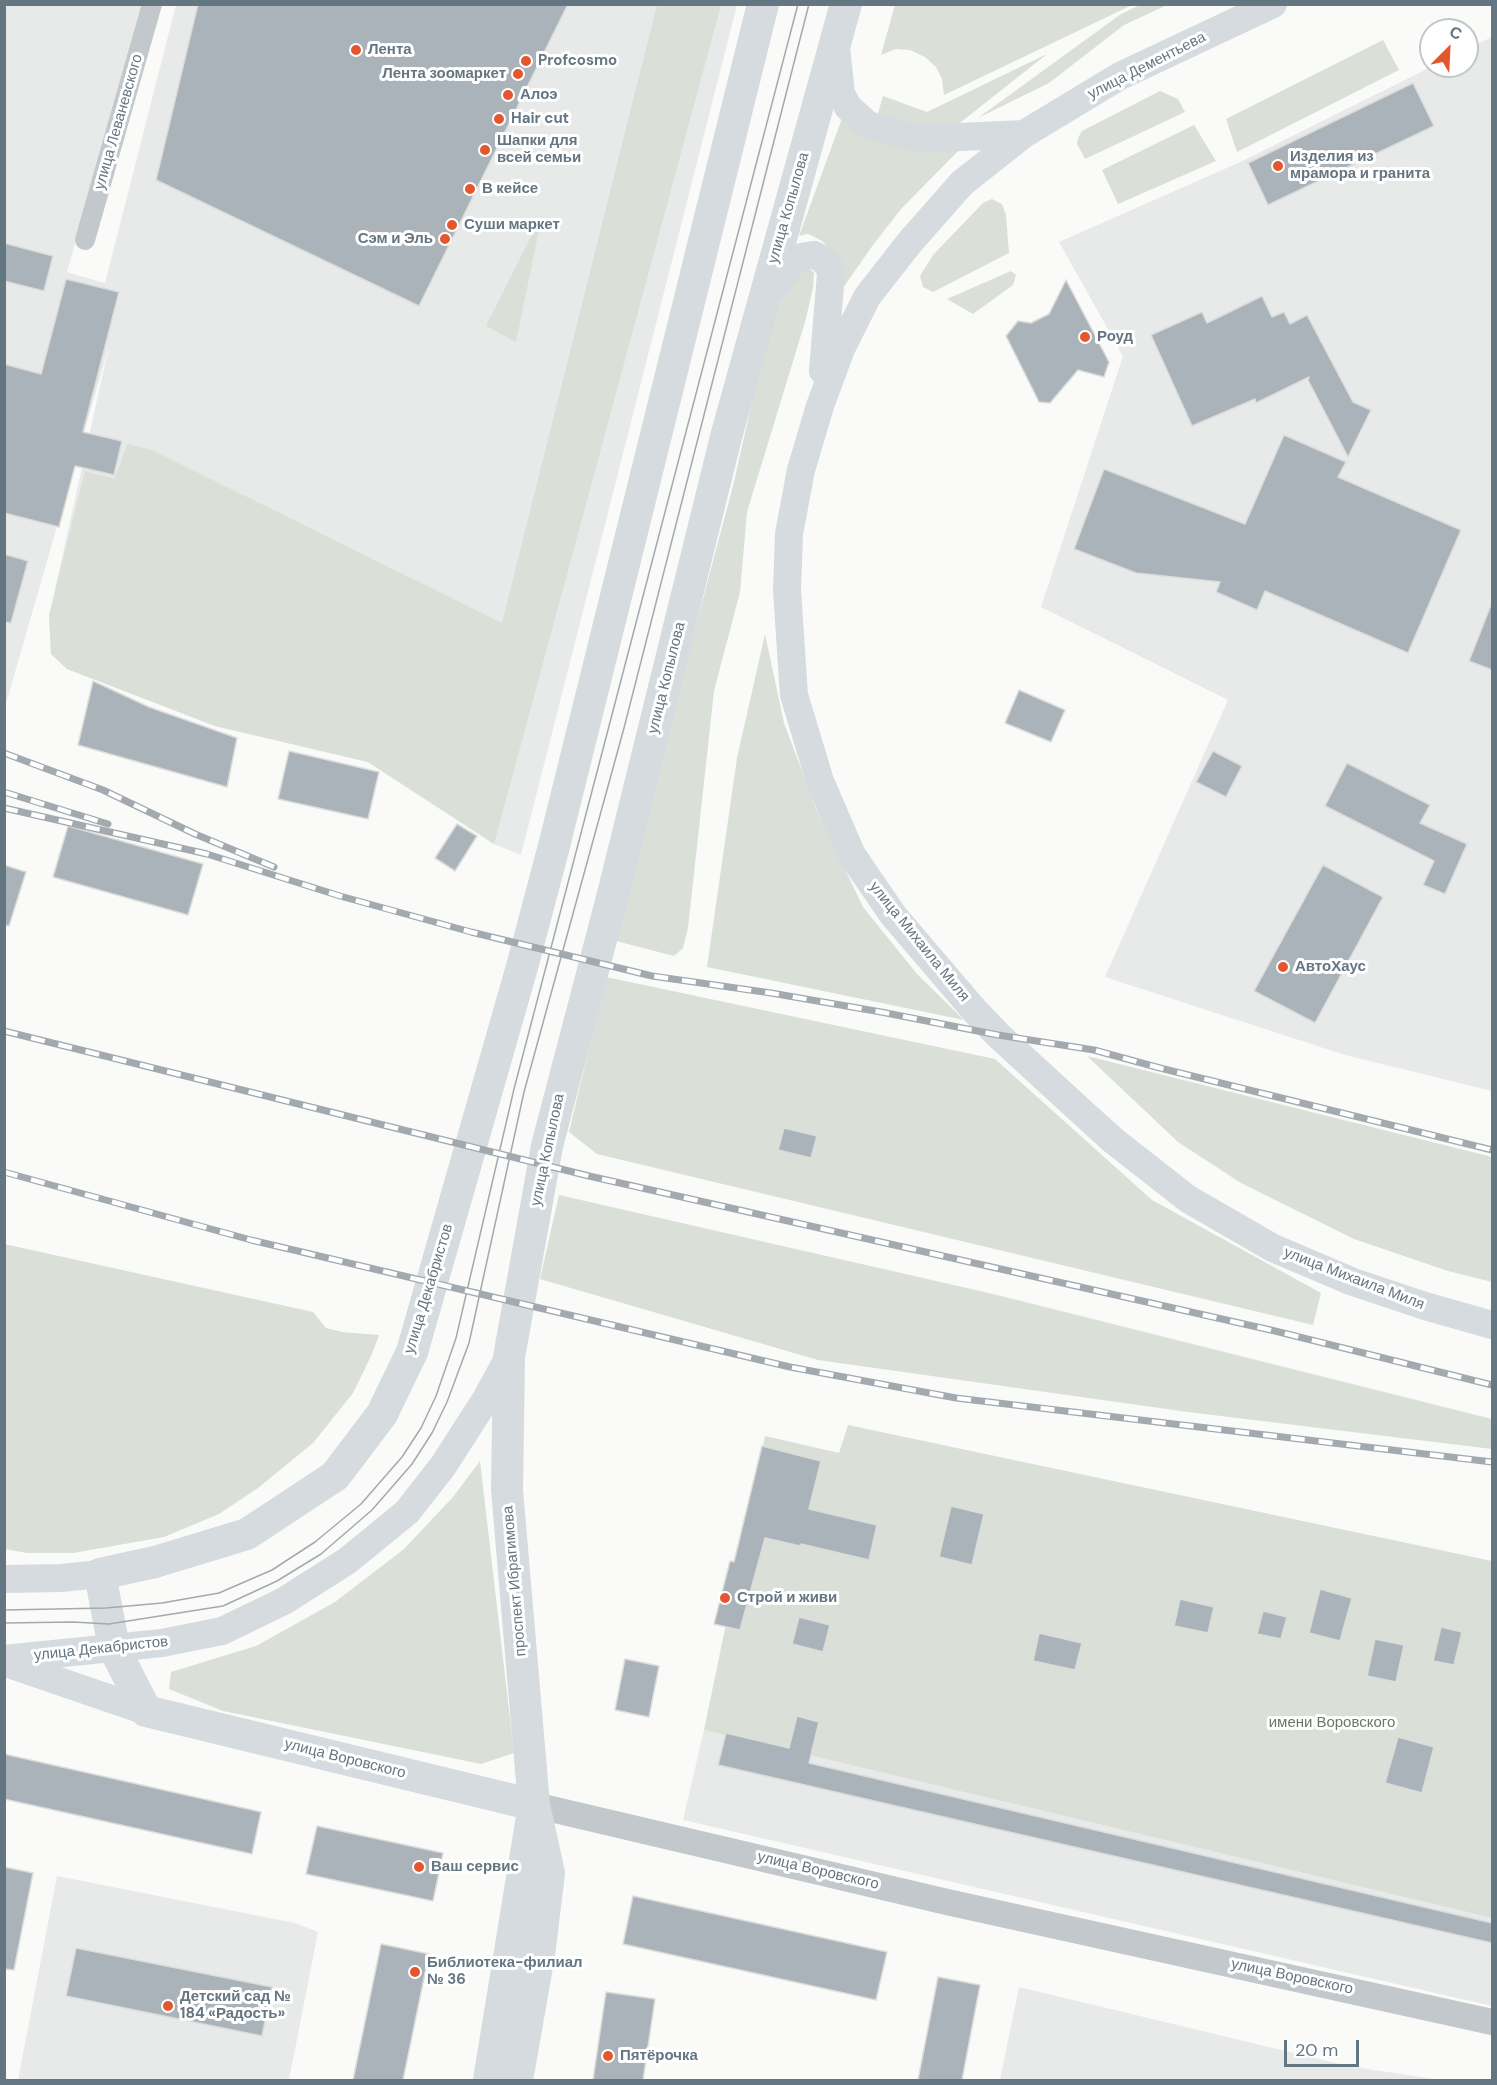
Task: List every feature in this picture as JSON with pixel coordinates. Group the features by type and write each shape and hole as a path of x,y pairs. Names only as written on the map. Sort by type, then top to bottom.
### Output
{"main road":[{"name":"улица Декабристов","path":"4,1580 100,1574 155,1562 247,1534 335,1476 382,1414 412,1352 553,850 763,4"},
{"name":"улица Копылова","path":"509,1358 547,1146 613,894 726,438 846,4"},
{"name":"улица Дементьева","path":"1024,134 1120,76 1273,4"},
{"path":"836,40 841,94 848,107 868,125 919,139 1024,134"},
{"name":"улица Михаила Миля","path":"1024,134 962,183 910,242 874,288 857,315 841,349 820,406 801,470 789,534 787,601 794,695 820,781 852,855 893,915 939,971 998,1035 1114,1141 1188,1199 1273,1248 1353,1282 1492,1325"},
{"path":"763,301 792,264 801,257 814,255 824,260 829,267 831,274 820,406"},
{"name":"улица Декабристов","path":"4,1661 162,1643 222,1631 284,1601 347,1561 406,1512 449,1456 509,1358"},
{"name":"проспект Ибрагимова","path":"509,1358 507,1490 534,1805 549,1873 539,1955 517,2080"},
{"path":"100,1574 114,1648 146,1711"},
{"name":"улица Воровского","path":"4,1661 146,1711 534,1805"},
{"name":"проспект Ибрагимова","path":"489,2080 534,1805"}],"street":[{"name":"улица Леваневского","path":"85,240 152,4"},
{"name":"улица Воровского","path":"534,1805 947,1902 1492,2022"}],"shaded area":[{"path":"5,5 141,5 67,272 105,283 176,5 737,5 521,855 494,844 368,762 215,726 67,669 51,654 49,616 109,346 5,707"},
{"path":"1492,37 1492,1091 1345,1055 1105,977 1228,700 1041,607 1123,356 1059,242 1238,163 1419,73 1419,78 1479,78 1479,43"},
{"path":"704,1730 1492,1918 1492,2006 683,1820"},
{"name":"Детский сад № 184 «Радость»","path":"57,1876 295,1923 318,1932 289,2080 18,2080"},
{"path":"1019,1987 1348,2066 1441,2080 1000,2080"}],"green space":[{"path":"895,4 1132,5 944,95 942,79 936,67 925,57 910,50 896,49 881,55"},
{"path":"657,5 721,5 494,844 368,762 215,726 67,669 51,654 49,616 85,471 115,479 127,444 152,450 502,623"},
{"path":"1140,5 1167,5 1124,25 1049,83 978,118 1121,14"},
{"path":"1383,40 1399,70 1237,152 1226,119"},
{"path":"1047,54 951,130 912,132 877,117 883,96 927,112"},
{"path":"1160,91 1178,99 1185,112 1085,159 1077,144 1082,131"},
{"path":"844,113 964,145 901,209 831,305 829,248 811,235 799,236"},
{"path":"1194,125 1216,161 1118,204 1102,170"},
{"path":"992,199 1002,204 1006,215 1009,253 933,292 923,287 920,276 933,255 983,203"},
{"path":"542,215 516,342 486,326"},
{"path":"804,267 814,272 813,288 805,322 747,512 740,592 714,691 688,928 683,948 674,956 612,940 733,486 773,310"},
{"path":"1011,271 1016,275 1013,285 973,314 947,299"},
{"path":"765,634 784,723 816,808 863,907 917,974 964,1020 707,967 737,758"},
{"path":"606,977 995,1059 1152,1200 1321,1293 1313,1325 597,1154 569,1132"},
{"path":"1087,1056 1492,1157 1492,1282 1448,1271 1354,1239 1241,1183 1178,1142"},
{"path":"559,1195 993,1294 1492,1419 1492,1449 1188,1412 818,1360 540,1279"},
{"path":"4,1244 313,1312 326,1328 342,1332 379,1335 353,1393 313,1443 258,1488 219,1514 164,1537 73,1553 27,1553 5,1549"},
{"name":"имени Воровского","path":"848,1425 1492,1561 1492,1918 704,1730 765,1436 839,1453"},
{"path":"480,1461 514,1753 481,1764 223,1711 169,1689 171,1672 256,1646 335,1602 404,1549 453,1497"}],"building":[{"path":"198,4 568,4 419,306 156,180"},
{"path":"1413,83 1434,126 1268,205 1248,163"},
{"path":"4,243 53,256 44,291 4,281"},
{"path":"66,279 119,292 83,432 122,441 114,475 75,466 59,527 4,513 4,364 41,374"},
{"path":"1066,280 1109,362 1104,377 1078,370 1050,403 1039,402 1006,336 1018,321 1031,323 1049,314"},
{"path":"1262,296 1272,317 1284,312 1290,324 1307,315 1353,402 1371,410 1348,457 1308,380 1309,377 1256,403 1255,399 1192,426 1151,335 1202,312 1207,323"},
{"path":"1284,435 1346,462 1338,477 1461,530 1408,653 1265,591 1257,610 1216,592 1220,582 1136,573 1074,549 1104,469 1245,524"},
{"path":"4,554 28,561 11,623 4,622"},
{"path":"1492,605 1492,670 1469,661"},
{"path":"93,681 149,707 237,738 227,787 78,745"},
{"path":"1019,690 1065,710 1051,742 1005,723"},
{"path":"289,751 379,772 368,819 278,799"},
{"path":"1213,751 1242,766 1226,797 1196,782"},
{"path":"1347,763 1430,805 1420,823 1467,844 1445,894 1423,885 1434,861 1325,806"},
{"path":"457,824 477,836 455,871 435,858"},
{"path":"68,826 203,864 188,915 53,877"},
{"path":"4,865 26,872 9,926 4,925"},
{"path":"1323,865 1383,897 1315,1023 1254,991"},
{"path":"784,1128 817,1136 811,1158 778,1150"},
{"path":"762,1446 821,1461 809,1509 877,1525 869,1560 765,1538 740,1630 714,1624 730,1561 734,1562"},
{"path":"951,1506 984,1514 972,1565 939,1557"},
{"path":"1320,1589 1352,1598 1340,1641 1309,1633"},
{"path":"1180,1599 1214,1607 1208,1633 1174,1626"},
{"path":"1263,1611 1287,1617 1281,1639 1257,1634"},
{"path":"799,1617 830,1625 823,1652 792,1644"},
{"path":"1441,1627 1462,1632 1454,1665 1433,1661"},
{"path":"1039,1633 1082,1643 1075,1670 1033,1661"},
{"path":"1375,1639 1404,1645 1396,1682 1367,1676"},
{"path":"625,1659 659,1666 649,1717 615,1710"},
{"path":"797,1716 819,1722 809,1763 1492,1923 1492,1943 718,1765 726,1733 789,1748"},
{"path":"1398,1737 1434,1747 1422,1793 1385,1783"},
{"path":"4,1754 261,1812 252,1854 4,1799"},
{"path":"317,1826 443,1853 433,1901 306,1874"},
{"path":"4,1867 33,1873 14,1970 4,1969"},
{"path":"633,1896 887,1952 876,2000 623,1944"},
{"path":"381,1944 429,1954 403,2080 353,2080"},
{"path":"76,1948 272,1987 262,2036 66,1996"},
{"path":"938,1977 980,1985 962,2080 918,2080"},
{"path":"606,1992 655,1999 643,2080 593,2080"}],"tram line":[{"path":"4,1610 106,1608 162,1603 219,1593 272,1570 315,1542 361,1504 402,1457 421,1428 436,1396 456,1338 514,1089 798,4"},
{"path":"4,1623 109,1624 223,1606 277,1581 321,1554 372,1510 412,1464 432,1433 447,1402 469,1343 524,1092 624,728 809,4"}],"railway":[{"path":"4,753 103,790 195,834 274,867"},
{"path":"4,792 108,824"},
{"path":"4,808 207,854 340,896 471,932 652,976 771,993 998,1035 1094,1050 1492,1150"},
{"path":"4,1031 589,1176 1275,1331 1492,1385"},
{"path":"4,1172 251,1240 790,1367 956,1398 1492,1462"}],"place":[{"name":"Лента","path":"356,50"},
{"name":"Profcosmo","path":"526,61"},
{"name":"Лента зоомаркет","path":"518,74"},
{"name":"Алоэ","path":"508,95"},
{"name":"Hair cut","path":"499,119"},
{"name":"Шапки для всей семьи","path":"485,150"},
{"name":"Изделия из мрамора и гранита","path":"1278,166"},
{"name":"В кейсе","path":"470,189"},
{"name":"Суши маркет","path":"452,225"},
{"name":"Сэм и Эль","path":"445,239"},
{"name":"Роуд","path":"1085,337"},
{"name":"АвтоХаус","path":"1283,967"},
{"name":"Строй и живи","path":"725,1598"},
{"name":"Ваш сервис","path":"419,1867"},
{"name":"Библиотека-филиал № 36","path":"415,1972"},
{"name":"Детский сад № 184 «Радость»","path":"168,2006"},
{"name":"Пятёрочка","path":"608,2056"}]}
